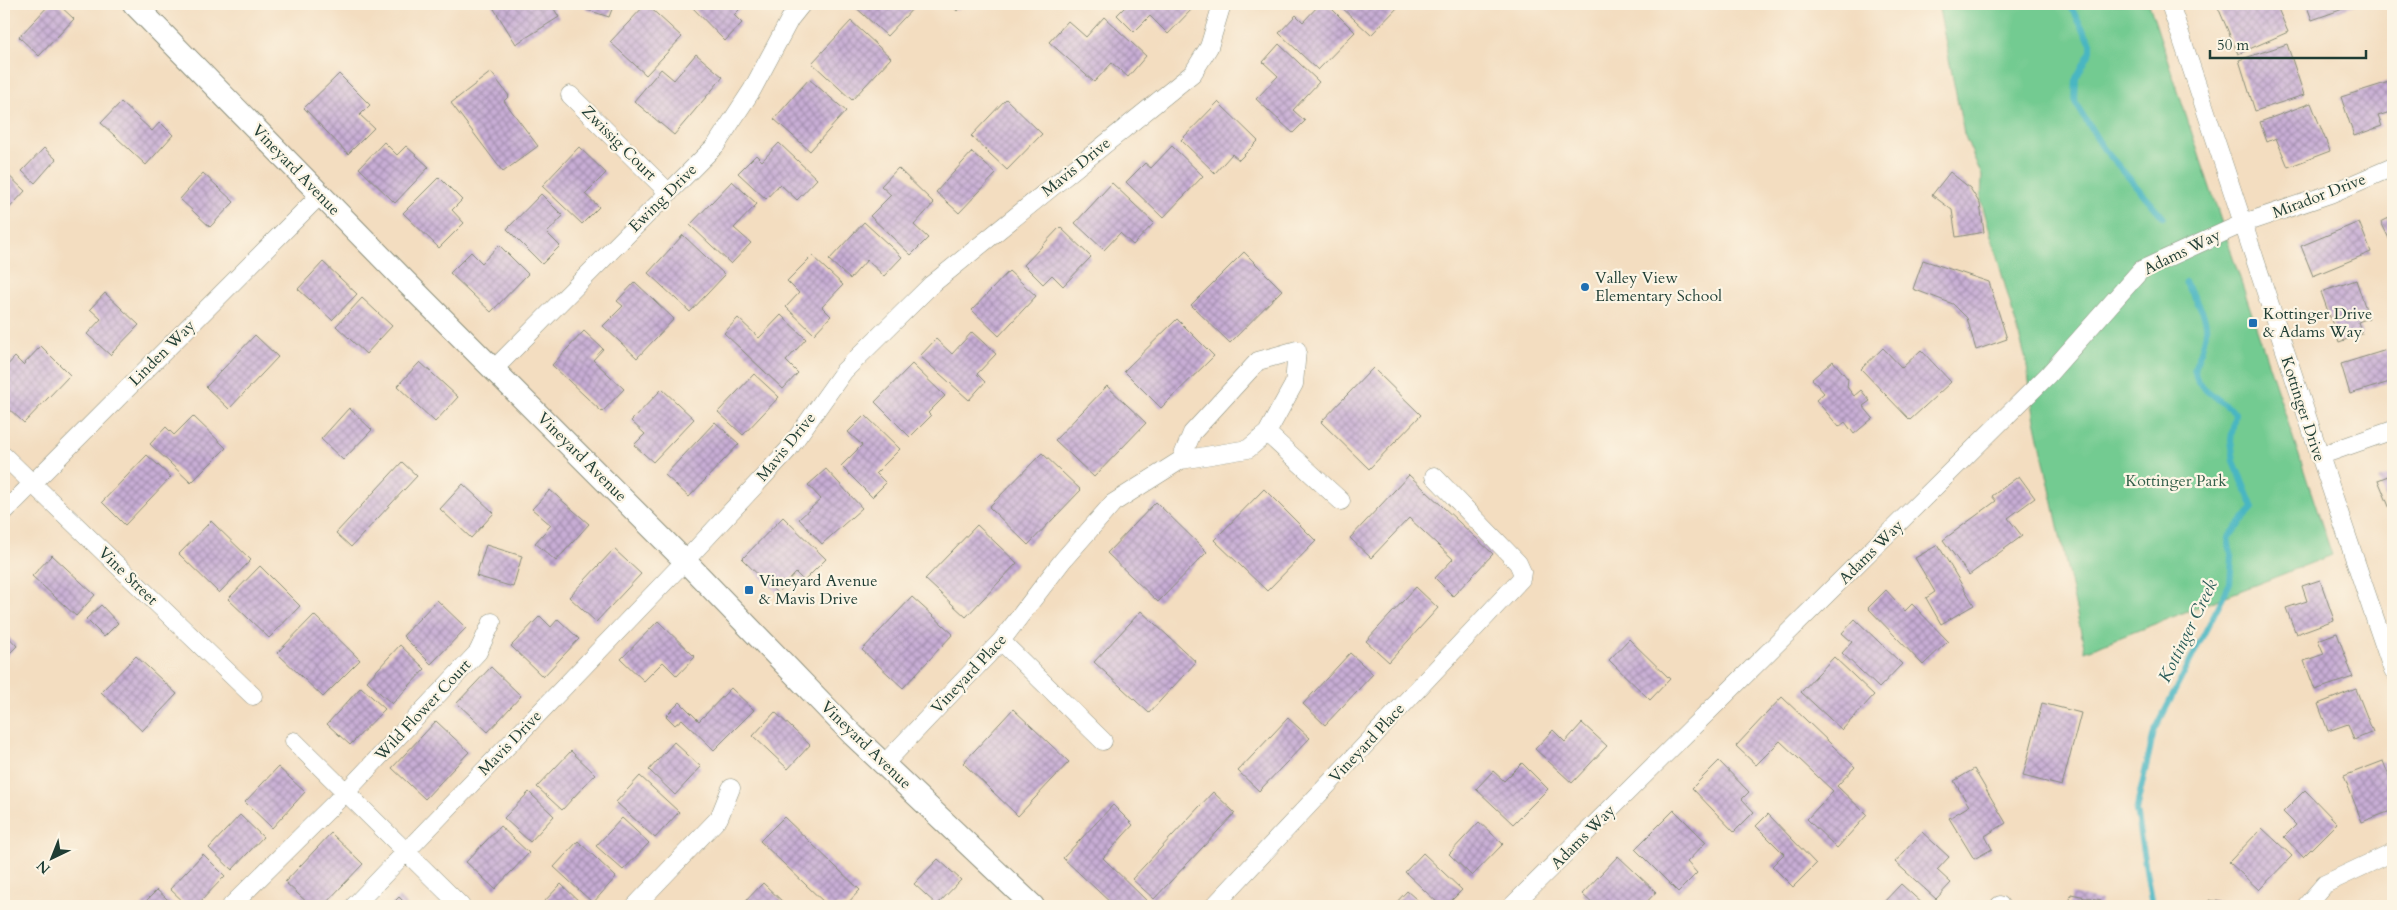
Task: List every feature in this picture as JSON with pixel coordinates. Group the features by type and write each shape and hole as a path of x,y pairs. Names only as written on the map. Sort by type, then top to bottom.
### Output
{"street":[{"name":"Vineyard Avenue","path":"134,4 320,195 685,561 884,764 1033,906"},
{"name":"Ewing Drive","path":"494,369 716,145 752,90 790,19 802,4"},
{"name":"Mavis Drive","path":"354,906 685,561 788,450 844,371 931,285 1193,74 1208,47 1222,4"},
{"name":"Kottinger Drive","path":"2170,4 2244,223 2319,456 2393,671"},
{"name":"Zwissig Court","path":"570,95 668,192"},
{"name":"Mirador Drive","path":"2244,223 2330,194 2393,167"},
{"name":"Linden Way","path":"4,512 320,195"},
{"name":"Adams Way","path":"1512,906 2048,375 2141,270 2244,223"},
{"name":"Vineyard Place","path":"884,764 1002,641 1063,560 1114,503 1181,460 1248,449 1267,433 1294,384 1297,350 1258,361 1192,434 1181,460"},
{"path":"2319,456 2393,430"},
{"path":"1267,433 1341,502"},
{"name":"Vine Street","path":"4,456 253,696"},
{"name":"Vineyard Place","path":"1214,906 1520,579 1522,572 1518,563 1434,476"},
{"name":"Wild Flower Court","path":"231,906 346,792 478,652 492,622"},
{"path":"1002,641 1103,741"},
{"path":"294,741 461,906"},
{"path":"635,906 719,818 731,788"},
{"path":"2306,906 2325,884 2393,852"}],"green space":[{"name":"Kottinger Park","path":"1938,4 2149,4 2332,555 2085,651 2034,415 2026,360 1981,200 1982,176 1964,134"}],"building":[{"path":"50,4 58,4 74,19 39,56 19,37"},
{"path":"491,4 551,4 559,17 516,44"},
{"path":"587,4 614,4 609,17 585,9"},
{"path":"646,4 682,37 646,75 610,42"},
{"path":"689,4 745,4 734,15 742,23 725,41"},
{"path":"852,4 917,4 887,36"},
{"path":"950,4 964,4 957,11"},
{"path":"1128,4 1188,4 1193,8 1168,34 1150,16 1134,32 1117,15"},
{"path":"1320,4 1327,4 1355,32 1318,70 1279,33 1296,15 1303,22"},
{"path":"1338,4 1401,4 1371,35"},
{"path":"2276,4 2288,32 2238,54 2217,5"},
{"path":"2306,4 2357,4 2312,20"},
{"path":"1104,17 1146,56 1128,77 1112,63 1094,82 1049,42 1068,21 1086,37"},
{"path":"851,21 891,58 852,100 812,63"},
{"path":"1279,44 1319,82 1293,110 1305,121 1293,133 1256,99 1278,76 1263,62"},
{"path":"2287,44 2304,95 2255,111 2239,60"},
{"path":"696,54 723,77 674,135 634,101 661,69 674,80"},
{"path":"491,72 509,96 504,101 538,146 503,172 451,103"},
{"path":"339,74 370,105 360,115 374,128 348,154 304,108"},
{"path":"809,79 846,111 810,151 774,119"},
{"path":"2392,81 2393,111 2378,116 2382,126 2354,136 2341,97"},
{"path":"1006,99 1042,134 1007,170 971,136"},
{"path":"121,102 152,131 160,122 173,135 146,165 101,123"},
{"path":"1218,102 1258,141 1239,160 1232,154 1215,173 1181,140"},
{"path":"2311,103 2330,151 2288,167 2276,138 2267,142 2260,122"},
{"path":"384,142 397,155 406,146 429,167 395,203 359,168"},
{"path":"779,143 817,179 797,200 780,184 766,199 738,173 756,155 762,161"},
{"path":"1172,146 1203,176 1163,218 1126,182 1145,163 1151,168"},
{"path":"579,147 606,173 585,194 599,207 582,224 542,186"},
{"path":"44,148 56,159 35,183 22,171"},
{"path":"972,152 996,174 959,213 936,192"},
{"path":"898,168 934,203 914,225 928,238 911,255 870,216 891,195 881,186"},
{"path":"4,171 25,191 5,213 4,211"},
{"path":"1950,172 1970,188 1980,204 1984,232 1956,237 1952,210 1932,195"},
{"path":"203,173 234,202 210,227 180,199"},
{"path":"439,177 462,200 452,210 464,223 439,248 403,213"},
{"path":"732,181 757,204 734,228 751,243 731,264 690,225"},
{"path":"1112,183 1154,223 1133,245 1120,233 1104,250 1075,223"},
{"path":"541,194 563,216 547,233 560,246 542,264 507,229"},
{"path":"2393,216 2393,247 2381,222"},
{"path":"864,222 902,257 884,276 867,260 850,279 829,260"},
{"path":"2359,222 2371,252 2313,276 2301,246"},
{"path":"1060,227 1091,257 1063,286 1052,275 1043,284 1024,265"},
{"path":"683,235 725,275 690,312 648,273"},
{"path":"499,245 528,274 491,312 450,273 471,252 482,263"},
{"path":"1244,252 1282,290 1230,343 1191,305"},
{"path":"812,256 843,285 822,307 831,316 814,334 786,307 799,293 787,281"},
{"path":"1923,260 1989,282 2007,339 1976,350 1967,318 1953,304 1913,289"},
{"path":"323,262 357,294 332,320 298,289"},
{"path":"1009,271 1036,296 999,336 972,310"},
{"path":"2356,280 2369,318 2358,322 2362,334 2339,342 2321,292"},
{"path":"635,282 674,319 637,358 603,326 623,306 617,301"},
{"path":"105,293 139,325 110,355 87,334 101,319 90,309"},
{"path":"362,298 392,326 366,354 336,326"},
{"path":"781,315 806,339 786,361 798,373 783,389 724,333 738,318 759,338"},
{"path":"1177,319 1214,356 1161,408 1124,371"},
{"path":"584,331 603,349 593,360 624,389 602,412 552,365"},
{"path":"972,332 996,354 977,374 985,382 969,400 920,356 936,339 952,354"},
{"path":"255,335 278,357 229,409 206,387"},
{"path":"41,346 70,375 24,423 4,404 4,384 7,381 4,378 4,369 15,357 23,365"},
{"path":"1883,348 1902,368 1921,350 1951,382 1910,420 1861,369"},
{"path":"2393,348 2393,381 2350,394 2341,364"},
{"path":"1833,361 1848,379 1847,387 1854,396 1861,390 1870,401 1863,406 1873,418 1854,434 1845,422 1839,427 1816,400 1824,393 1812,379"},
{"path":"420,362 458,397 435,422 397,386"},
{"path":"912,364 945,396 928,413 931,416 910,437 875,402"},
{"path":"1373,368 1421,415 1369,469 1321,422"},
{"path":"754,374 779,397 743,435 718,412"},
{"path":"1107,386 1146,423 1094,477 1055,440"},
{"path":"662,389 694,419 653,462 634,445 645,434 631,421"},
{"path":"349,408 372,430 343,460 321,439"},
{"path":"865,415 900,449 876,473 886,483 872,497 841,466 862,445 848,432"},
{"path":"193,416 226,448 191,483 150,444 166,427 174,435"},
{"path":"715,422 739,444 689,497 665,475"},
{"path":"1042,453 1081,490 1028,545 989,507"},
{"path":"147,455 171,477 125,525 102,502"},
{"path":"402,462 417,476 351,547 336,533"},
{"path":"826,469 862,508 822,544 799,519 821,499 808,485"},
{"path":"2393,474 2393,516 2378,480"},
{"path":"1409,475 1493,554 1453,596 1435,578 1453,559 1409,518 1371,558 1350,538"},
{"path":"2019,476 2035,498 2008,518 2022,536 1969,575 1943,540 1996,501 1992,496"},
{"path":"463,484 494,513 471,538 440,509"},
{"path":"1264,489 1316,541 1267,591 1214,540"},
{"path":"550,490 589,524 556,561 535,543 551,525 532,509"},
{"path":"1156,502 1207,552 1158,602 1107,553"},
{"path":"783,517 826,559 804,581 796,573 777,593 742,559"},
{"path":"211,521 251,560 219,593 179,554"},
{"path":"977,525 1017,563 966,617 925,579"},
{"path":"486,545 522,556 513,587 476,576"},
{"path":"1938,545 1974,605 1941,624 1926,598 1935,592 1915,558"},
{"path":"614,549 641,574 596,622 569,597"},
{"path":"52,555 95,595 76,616 32,576"},
{"path":"260,566 300,606 269,638 228,599"},
{"path":"2320,580 2334,620 2296,634 2286,608 2307,601 2302,586"},
{"path":"1416,587 1438,608 1389,662 1366,641"},
{"path":"1886,590 1905,611 1912,604 1948,641 1923,665 1868,608"},
{"path":"912,597 953,634 903,688 862,650"},
{"path":"437,600 466,628 431,664 403,636"},
{"path":"101,605 118,623 104,637 86,619"},
{"path":"1141,611 1196,662 1149,713 1094,662"},
{"path":"314,615 360,660 323,697 277,653"},
{"path":"540,616 551,627 558,619 579,639 543,677 511,646"},
{"path":"1855,619 1902,664 1879,688 1842,653 1852,642 1842,633"},
{"path":"658,621 695,657 677,676 663,662 644,681 621,659"},
{"path":"4,632 17,646 4,659"},
{"path":"2337,633 2353,677 2315,690 2304,661 2324,654 2318,640"},
{"path":"1629,639 1670,679 1650,700 1609,660"},
{"path":"400,645 425,669 392,704 367,681"},
{"path":"1350,653 1373,674 1325,725 1303,704"},
{"path":"136,656 177,694 142,731 101,692"},
{"path":"1834,657 1874,695 1842,730 1801,692"},
{"path":"491,667 521,696 488,732 457,703"},
{"path":"361,687 385,709 350,745 327,724"},
{"path":"731,688 754,710 714,750 682,719 675,725 666,716 680,702 699,721"},
{"path":"2356,689 2373,732 2354,740 2348,724 2328,731 2318,704"},
{"path":"1782,697 1855,767 1837,786 1867,815 1837,848 1807,819 1833,791 1780,741 1756,765 1736,746"},
{"path":"2042,703 2081,713 2062,786 2023,776"},
{"path":"1013,709 1069,762 1018,816 963,763"},
{"path":"775,712 810,745 788,769 753,736"},
{"path":"1288,718 1310,738 1259,791 1238,771"},
{"path":"436,721 469,752 425,799 392,768"},
{"path":"1582,723 1607,746 1572,783 1535,749 1553,730 1565,742"},
{"path":"674,742 701,767 675,795 649,770"},
{"path":"571,751 595,774 562,810 537,787"},
{"path":"1719,761 1749,792 1742,799 1754,812 1734,832 1692,788"},
{"path":"2383,761 2393,786 2393,810 2362,822 2344,776"},
{"path":"1522,763 1548,789 1513,824 1476,789 1493,771 1504,781"},
{"path":"278,767 305,792 272,828 245,802"},
{"path":"1974,769 2006,823 1985,836 1992,849 1974,859 1949,818 1969,806 1954,781"},
{"path":"640,776 679,812 655,838 616,802"},
{"path":"2305,790 2337,823 2303,857 2284,837 2296,825 2283,812"},
{"path":"529,792 554,816 530,842 504,818"},
{"path":"1213,792 1235,813 1154,899 1132,879"},
{"path":"1113,805 1133,825 1103,858 1152,906 1114,906 1063,858"},
{"path":"1674,810 1706,842 1687,862 1697,873 1678,892 1635,849"},
{"path":"1768,814 1816,864 1793,887 1772,866 1784,854 1756,826"},
{"path":"240,815 263,837 232,870 209,848"},
{"path":"784,817 860,890 845,906 828,906 760,841"},
{"path":"622,818 649,843 623,870 596,846"},
{"path":"1479,822 1503,844 1472,876 1449,854"},
{"path":"500,826 529,853 495,889 466,862"},
{"path":"2262,828 2292,856 2259,890 2229,862"},
{"path":"1922,832 1949,857 1937,870 1951,883 1936,899 1895,862"},
{"path":"331,833 363,864 323,906 311,906 285,882"},
{"path":"578,841 616,877 593,903 554,867"},
{"path":"1423,853 1462,890 1446,906 1441,906 1405,872"},
{"path":"203,854 225,876 196,906 188,906 170,889"},
{"path":"1618,856 1656,892 1643,906 1595,906 1582,894"},
{"path":"938,859 961,880 937,905 914,884"},
{"path":"763,883 787,906 741,906"},
{"path":"561,884 584,906 540,906"},
{"path":"1901,884 1925,906 1880,906"},
{"path":"157,890 175,906 141,906"},
{"path":"1407,891 1424,906 1393,906"},
{"path":"2071,894 2101,900 2100,906 2069,906"},
{"path":"399,897 408,906 390,906"},
{"path":"2209,900 2239,905 2239,906 2208,906"}],"waterway":[{"name":"Kottinger Creek","path":"2069,4 2091,43 2091,51 2076,78 2075,102 2103,148 2163,217"},
{"name":"Kottinger Creek","path":"2152,906 2136,811 2154,732 2230,583 2232,559 2228,538 2253,508 2234,461 2231,440 2235,413 2198,383 2194,369 2204,342 2206,324 2200,307 2185,282"}],"place":[{"name":"Valley View Elementary School","path":"1585,287"},
{"name":"Kottinger Drive & Adams Way","path":"2253,323"},
{"name":"Vineyard Avenue & Mavis Drive","path":"749,590"}]}
